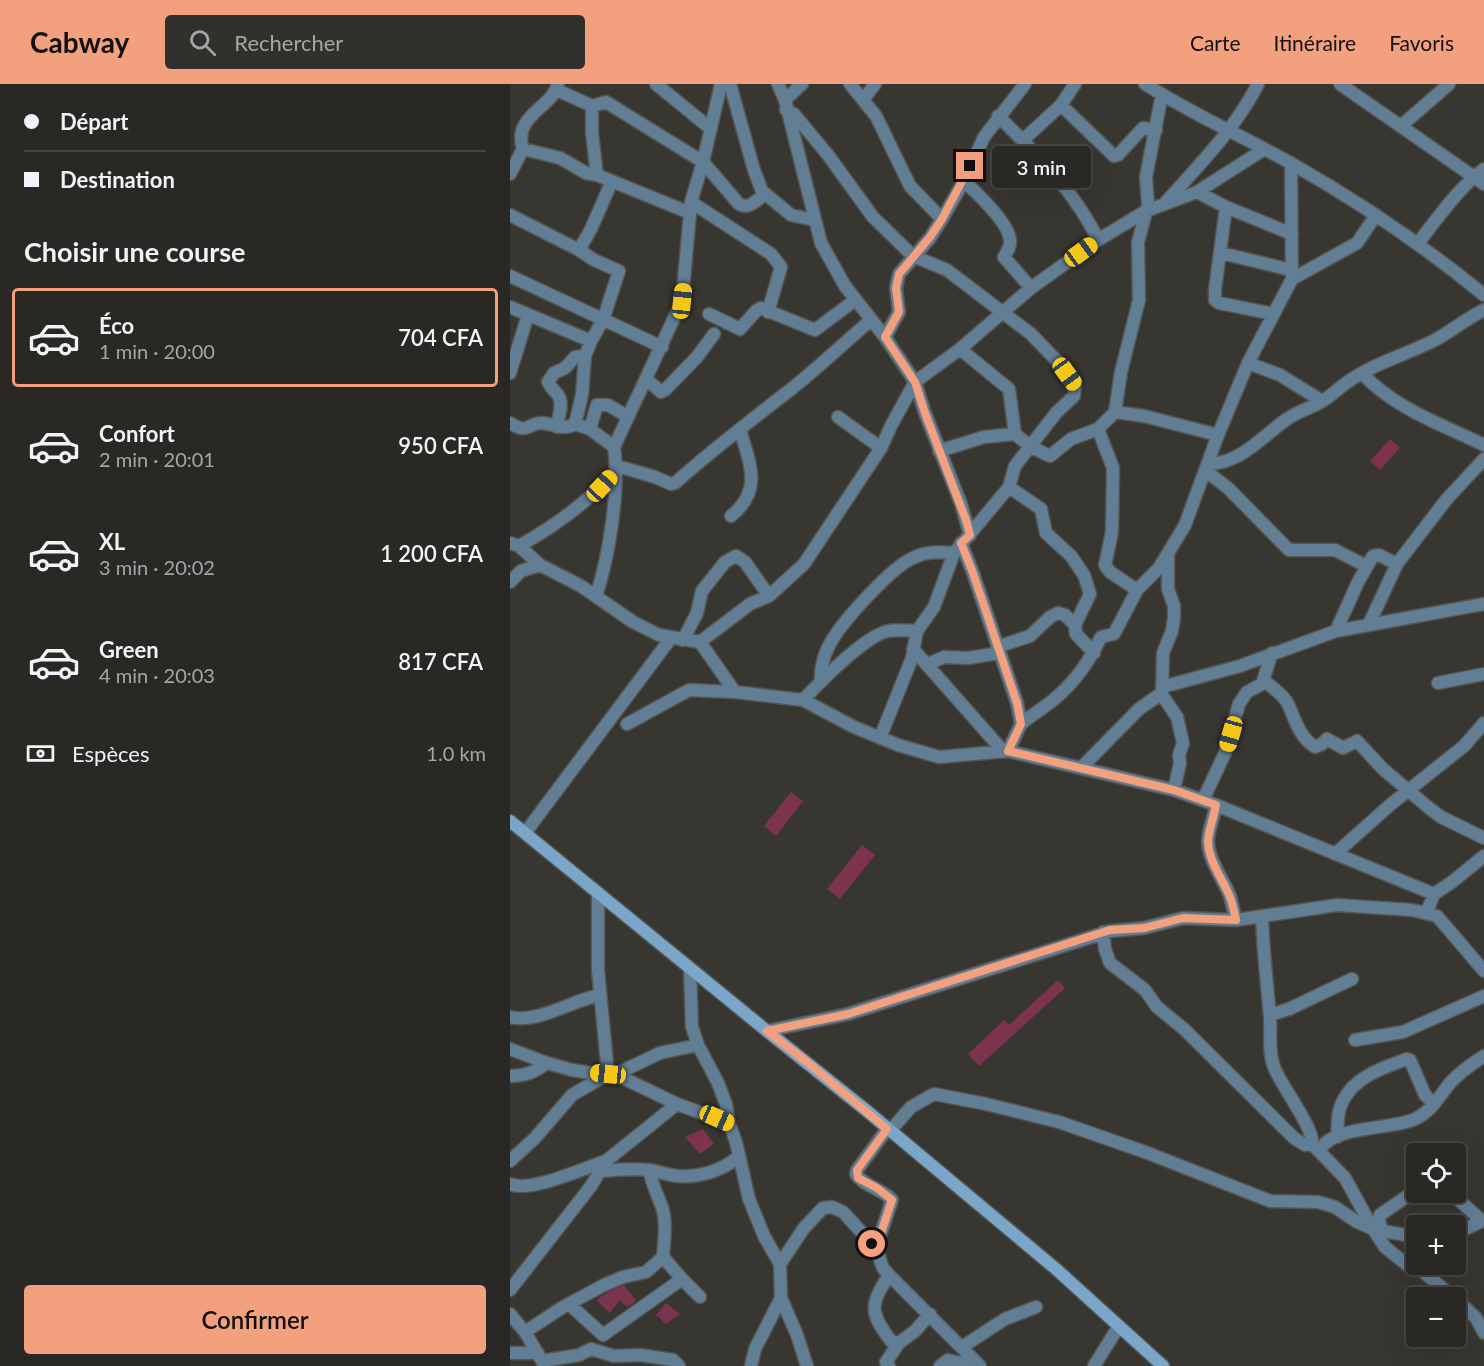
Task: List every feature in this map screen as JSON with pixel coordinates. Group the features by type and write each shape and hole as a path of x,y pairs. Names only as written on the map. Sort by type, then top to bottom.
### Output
{"street":[{"path":"656,84 711,129"},
{"path":"778,84 821,243 855,300 885,337 915,382 939,451 961,504 962,544 1014,694 1021,724"},
{"path":"785,105 802,84"},
{"path":"850,84 876,116 910,186 942,219"},
{"path":"863,100 875,84"},
{"path":"885,337 899,312 896,288 899,274 942,219 964,181 984,137 1025,84"},
{"path":"1023,140 1061,105 1075,84"},
{"path":"1145,84 1291,164 1376,215 1419,243 1484,295"},
{"path":"1163,205 1230,130 1258,84"},
{"path":"1340,84 1480,177 1419,243"},
{"path":"1401,126 1449,84"},
{"path":"596,596 606,562 616,469 614,447 682,301 690,208 711,129 726,85"},
{"path":"726,85 754,170 765,194 791,215 814,220"},
{"path":"523,148 520,139 521,131 557,87 592,106 606,102 703,162 739,204 748,207 765,194"},
{"path":"960,349 1009,388 1015,434 1031,447 1050,456 1071,439 1098,429 1115,412 1121,372 1139,300 1138,242 1148,205 1146,177 1162,94"},
{"path":"785,105 828,155 873,217 914,256 947,270 1030,334 1059,363 1075,385 1074,396 1056,413 1015,466 1009,487 962,544 934,607 917,631 912,658 880,738"},
{"path":"1061,105 1114,156 1118,155 1143,129 1156,130"},
{"path":"592,106 592,133 597,175"},
{"path":"998,116 1023,140 1081,209 1098,240"},
{"path":"510,174 514,160 523,148"},
{"path":"523,148 560,158 586,173 690,208 771,254 781,267 768,312"},
{"path":"616,469 587,500 545,532 514,544 540,565 596,596 633,622 659,635 700,642 750,604 769,596 804,564 882,448 915,382 960,349 1031,288 1098,240 1146,211 1197,192 1263,150"},
{"path":"1005,751 1021,724 1058,696 1094,653 1101,637 1114,634 1137,590 1159,568 1185,525 1218,435 1248,363 1292,274 1291,164"},
{"path":"579,250 612,181"},
{"path":"964,181 986,201 1001,222 1011,239 1010,247 1004,257 1031,288"},
{"path":"1197,192 1226,207 1292,234"},
{"path":"1226,207 1215,300 1274,314"},
{"path":"510,214 594,260 619,271 603,320 585,356 582,396 575,424 569,428 540,423 519,429 510,423"},
{"path":"1221,252 1292,274 1357,243 1376,215"},
{"path":"510,276 662,348"},
{"path":"709,315 740,329 761,308 814,330 855,300"},
{"path":"510,307 591,340"},
{"path":"1207,467 1221,464 1243,454 1289,418 1322,401 1362,373 1447,334 1467,318 1484,310"},
{"path":"510,373 528,315"},
{"path":"616,469 655,477 671,484 791,389 871,320"},
{"path":"646,379 661,392 665,390 697,357 714,334"},
{"path":"556,427 561,405 560,397 548,382 575,357 585,356"},
{"path":"1248,363 1280,375 1322,401"},
{"path":"1362,373 1372,385 1391,399 1484,445"},
{"path":"590,429 597,405 608,405 627,416"},
{"path":"1115,412 1144,416 1218,435"},
{"path":"838,417 882,448"},
{"path":"575,424 590,429 614,447"},
{"path":"1098,429 1113,468 1112,532 1105,565 1110,572 1137,590"},
{"path":"731,516 743,506 753,481 752,469 740,430"},
{"path":"939,451 984,437 1015,434"},
{"path":"1369,624 1397,564 1446,500 1484,459"},
{"path":"1207,467 1289,550 1335,550 1366,566"},
{"path":"1009,487 1039,507 1046,533 1071,556 1084,575 1090,594 1075,625 1076,634 1094,653"},
{"path":"821,682 820,667 836,634 882,583 912,558 962,544"},
{"path":"1168,552 1168,589 1174,606 1174,618 1164,652 1162,691 1177,717 1184,743 1179,755 1179,773 1174,790"},
{"path":"1336,631 1366,566 1375,555 1397,564"},
{"path":"525,833 697,613 702,591 725,562 736,556 745,562 769,596"},
{"path":"510,582 521,571 540,565"},
{"path":"1082,767 1139,709 1162,691 1336,631 1484,604"},
{"path":"928,664 944,657 968,658 998,650 1030,636 1042,623 1058,613 1065,615 1075,625"},
{"path":"803,700 837,666 878,635 887,631 917,631"},
{"path":"700,642 735,692"},
{"path":"913,649 1005,751"},
{"path":"1203,800 1225,753 1239,704 1247,692 1262,684 1272,653"},
{"path":"1438,683 1484,674"},
{"path":"1264,680 1288,703 1293,720 1308,742 1315,747 1328,739 1343,748 1357,741 1408,791 1441,817 1484,838"},
{"path":"627,724 690,690 735,692 803,700 854,727 918,752 939,757 1005,751 1174,790 1434,894"},
{"path":"1335,854 1464,746 1484,723"},
{"path":"1216,805 1209,829 1208,844 1230,898 1236,920"},
{"path":"510,821 816,1069 1056,1269 1163,1366"},
{"path":"1427,912 1434,894 1484,856"},
{"path":"598,893 600,995 611,1075"},
{"path":"767,1031 848,1014 1103,932 1144,928 1183,918 1236,920 1337,905 1427,912 1442,921 1484,971"},
{"path":"1262,916 1263,959 1274,1069 1288,1097 1312,1135 1316,1147 1345,1178 1385,1247 1411,1268 1421,1270 1441,1287"},
{"path":"1103,932 1110,963 1145,990 1157,1007 1184,1029 1294,1138 1305,1145 1322,1146 1343,1134 1416,1119 1434,1104 1460,1073 1484,1056"},
{"path":"690,969 692,1027 726,1104 738,1157 755,1213 764,1236 780,1264 781,1298 807,1366"},
{"path":"1270,1015 1289,1010 1352,979"},
{"path":"510,1017 546,1014 572,1002 600,995"},
{"path":"1355,1040 1403,1032 1484,996"},
{"path":"510,1161 536,1138 572,1095 660,1053 698,1045"},
{"path":"510,1049 572,1070 611,1075 646,1087 677,1104 729,1123"},
{"path":"1337,1137 1339,1110 1343,1099 1364,1076 1407,1059 1410,1060 1425,1095 1434,1104"},
{"path":"510,1076 534,1072 546,1063"},
{"path":"876,1248 892,1200 877,1188 858,1178 857,1170 911,1107 934,1094 1059,1122 1270,1201 1327,1204 1357,1222 1377,1230 1406,1235"},
{"path":"510,1290 514,1277 604,1166 677,1104"},
{"path":"510,1184 519,1186 532,1184 604,1166 649,1170 676,1176 692,1176 709,1173 732,1163 738,1157"},
{"path":"525,1332 569,1304 617,1279 646,1272 663,1257 665,1229 663,1209 652,1185 649,1170"},
{"path":"1377,1230 1380,1215 1406,1197"},
{"path":"1463,1203 1483,1221 1466,1229"},
{"path":"780,1264 804,1228 823,1208 831,1207 843,1212 876,1248 883,1268 889,1275 976,1363"},
{"path":"663,1257 700,1298"},
{"path":"889,1275 876,1296 875,1318 891,1341 900,1343"},
{"path":"510,1353 542,1360 579,1354 591,1349 603,1335 682,1279"},
{"path":"751,1366 755,1349 781,1298"},
{"path":"569,1304 603,1335"},
{"path":"962,1347 1005,1319 1036,1307"},
{"path":"1466,1307 1480,1318 1484,1333"},
{"path":"510,1314 525,1332 542,1360"},
{"path":"889,1366 886,1362 900,1343 930,1314"},
{"path":"1094,1366 1119,1326"},
{"path":"591,1349 622,1361 640,1354 673,1360 679,1366"},
{"path":"940,1366 948,1360 959,1363 976,1363"}],"building":[{"path":"1390,439 1400,448 1380,470 1370,461"},
{"path":"791,792 803,801 776,836 764,826"},
{"path":"862,845 875,855 840,899 827,889"},
{"path":"1058,980 1065,988 979,1066 968,1054 1004,1020 1009,1025"},
{"path":"703,1129 714,1144 700,1154 685,1137"},
{"path":"624,1285 636,1301 627,1307 620,1300 610,1313 596,1300 608,1292"},
{"path":"666,1303 680,1314 666,1324 656,1315"}],"route":[{"path":"872,1244 876,1248 892,1200 891,1197 858,1178 856,1174 874,1144 887,1129 767,1031 848,1014 910,992 1110,930 1144,928 1183,918 1236,920 1230,898 1208,844 1209,829 1216,805 1174,790 1008,751 1021,724 1017,703 961,543 970,535 966,520 915,382 885,337 899,312 896,288 899,274 942,219 970,166"}]}
